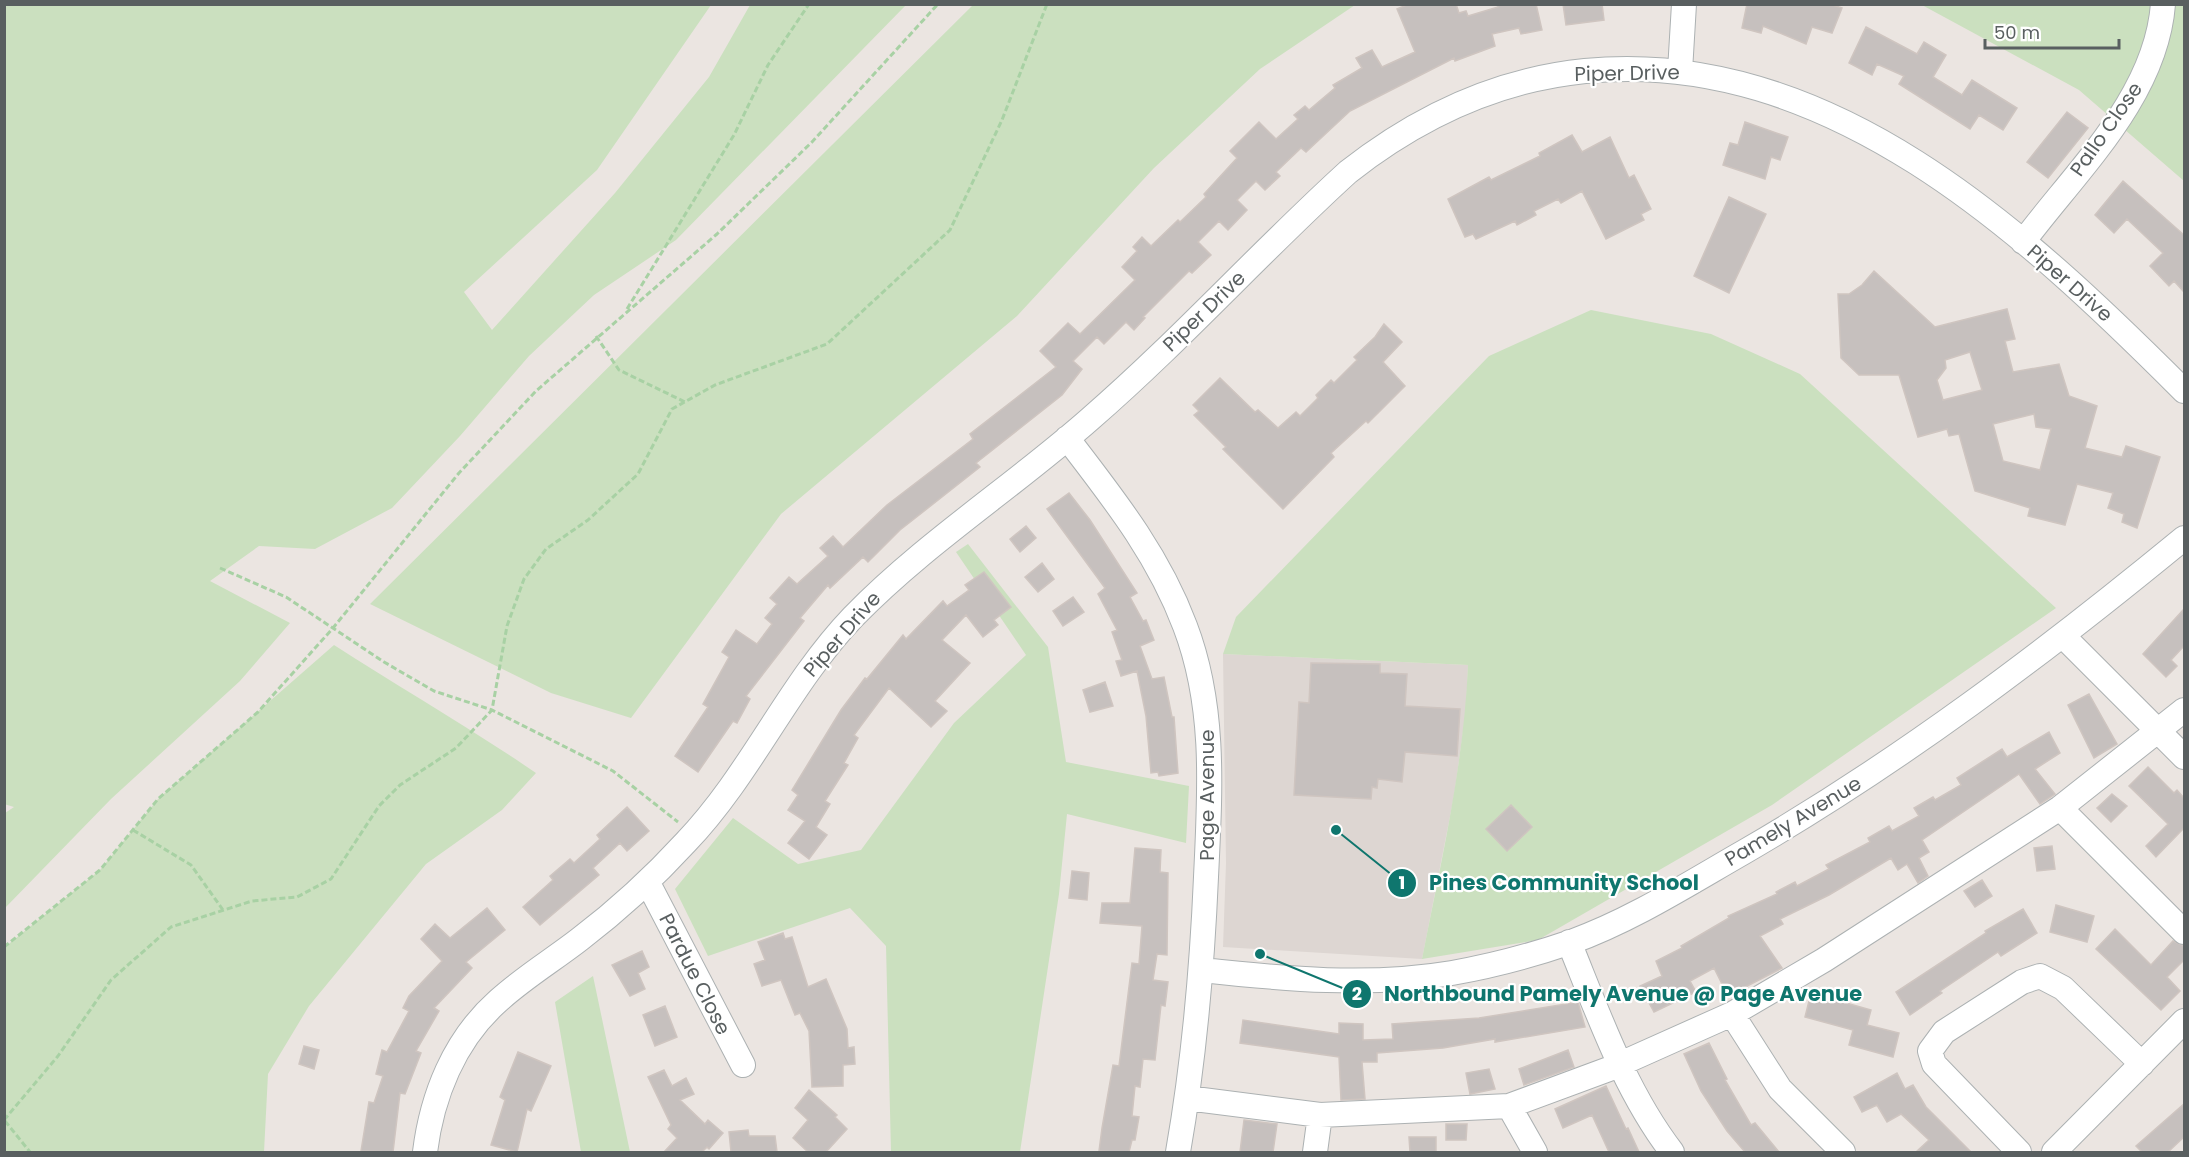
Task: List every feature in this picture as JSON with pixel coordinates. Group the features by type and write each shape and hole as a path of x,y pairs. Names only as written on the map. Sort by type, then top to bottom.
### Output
{"street":[{"path":"1680,71 1684,4"},
{"name":"Pallo Close","path":"2023,242 2130,102 2156,45 2163,4"},
{"name":"Piper Drive","path":"425,1152 432,1111 441,1085 451,1061 474,1026 504,995 586,934 648,883 694,834 735,783 806,674 850,620 923,552 1067,438 1119,393 1328,190 1389,141 1464,101 1535,78 1607,69 1680,71 1738,81 1815,108 1857,129 1939,179 2023,242 2109,316 2184,391"},
{"name":"Page Avenue","path":"1067,438 1131,522 1156,562 1186,627 1199,669 1211,768 1202,970 1187,1098 1178,1152"},
{"name":"Pamely Avenue","path":"1202,970 1320,981 1385,981 1451,973 1569,942 1668,895 1790,825 1892,760 2064,637 2184,538"},
{"path":"2064,637 2184,757"},
{"path":"1187,1098 1320,1115 1509,1106 1621,1063 1732,1014 1824,960 2060,808 2184,710"},
{"path":"2060,808 2184,932"},
{"name":"Pardue Close","path":"648,883 743,1065"},
{"path":"1569,942 1638,1098 1672,1152"},
{"path":"2019,1152 1934,1064 1930,1051 1944,1032 2022,982 2040,976 2062,988 2142,1064"},
{"path":"1732,1014 1780,1089 1843,1152"},
{"path":"2054,1152 2184,1021"},
{"path":"1509,1106 1534,1152"},
{"path":"1315,1152 1320,1115"}],"path":[{"path":"626,312 734,135 768,65 809,4"},
{"path":"4,947 100,870 158,799 258,712 333,628 459,473 536,391 596,336 717,234 812,142 938,4"},
{"path":"30,1152 4,1121 58,1056 111,980 171,927 252,901 297,897 332,879 379,806 400,785 456,748 492,710 507,626 524,579 546,549 588,520 638,474 672,409 715,386 827,344 950,230 1002,120 1047,4"},
{"path":"596,336 619,370 685,402"},
{"path":"220,568 286,597 384,662 434,691 492,710 613,771 694,834"},
{"path":"133,830 191,865 223,910"}],"shaded area":[{"path":"1223,654 1468,665 1466,711 1454,796 1422,959 1223,947 1226,863"}],"green space":[{"path":"5,4 711,5 597,170 464,292 492,330 615,193 709,77 750,5 906,5 676,240 594,295 529,356 460,436 392,508 315,549 259,546 210,581 290,623 240,681 111,799 5,908 5,813 14,807 4,804"},
{"path":"973,5 1355,5 1260,69 1154,168 1017,316 781,514 631,718 551,693 370,604"},
{"path":"1922,5 2184,5 2184,181 2079,90"},
{"path":"1591,310 1711,334 1800,374 2056,608 1772,805 1538,940 1422,959 1457,776 1468,665 1223,654 1236,617 1489,356"},
{"path":"968,544 1048,647 1066,762 1189,786 1186,843 1067,814 1059,894 1020,1152 891,1152 886,946 850,908 708,956 675,889 733,818 798,864 861,850 954,723 1026,655 956,552"},
{"path":"334,645 536,773 502,810 426,864 309,1006 268,1074 264,1152 5,1152 5,947 100,870 158,799"},
{"path":"593,976 630,1152 581,1152 555,1002"}],"building":[{"path":"1409,4 1456,4 1459,13 1466,11 1468,16 1498,7 1498,4 1536,4 1542,30 1521,34 1519,28 1492,34 1495,46 1455,61 1454,58 1350,111 1306,152 1301,148 1276,172 1280,176 1265,190 1256,181 1237,200 1247,210 1228,230 1219,221 1198,242 1211,255 1192,273 1189,271 1143,317 1145,318 1134,330 1126,322 1104,344 1097,337 1073,361 1082,369 1062,395 976,463 980,467 900,530 868,562 863,557 830,588 828,585 800,618 804,621 746,696 750,699 737,723 733,721 698,772 675,756 708,707 703,704 729,657 722,652 736,630 757,644 772,624 765,618 777,604 770,598 789,577 797,584 828,556 820,548 833,536 843,547 887,505 973,439 970,434 1056,367 1040,351 1068,323 1080,334 1135,280 1122,267 1137,251 1133,247 1142,237 1151,246 1206,197 1204,194 1237,158 1230,151 1259,122 1276,139 1298,119 1294,115 1305,106 1309,110 1335,88 1333,85 1362,68 1356,58 1372,50 1382,67 1415,52 1397,9"},
{"path":"1563,4 1602,4 1604,20 1566,25"},
{"path":"1747,4 1830,4 1842,8 1832,33 1812,27 1806,44 1763,26 1761,33 1742,28"},
{"path":"1866,27 1917,54 1924,42 1946,55 1933,77 1962,95 1972,80 2017,108 2003,130 1979,115 1970,129 1899,84 1904,76 1877,64 1872,75 1849,63"},
{"path":"2067,112 2088,128 2048,178 2027,162"},
{"path":"1745,122 1788,137 1780,160 1771,157 1765,179 1723,165 1730,143 1738,145"},
{"path":"1572,135 1582,152 1610,137 1629,178 1634,175 1651,209 1641,214 1644,220 1606,239 1582,191 1561,203 1558,199 1534,211 1536,215 1517,225 1515,221 1476,239 1473,234 1465,237 1448,199 1489,177 1491,180 1540,156 1539,153"},
{"path":"2123,181 2184,235 2184,292 2174,281 2169,286 2150,266 2163,253 2127,219 2114,233 2095,215"},
{"path":"1729,197 1766,214 1729,293 1694,276"},
{"path":"1874,271 1935,327 2007,309 2015,339 2005,341 2013,372 2059,364 2069,396 2097,406 2085,448 2122,457 2126,446 2160,457 2137,528 2122,522 2124,514 2108,508 2113,493 2077,484 2065,525 2028,516 2030,508 1975,491 1959,434 1949,436 1947,429 1918,437 1899,375 1859,375 1841,358 1838,294 1849,294 1862,285","holes":["1970,352 1982,390 1943,400 1937,380 1946,368 1945,360","2034,414 2036,427 2051,429 2040,470 2003,461 1993,424"]},
{"path":"1384,324 1402,342 1383,362 1405,386 1368,423 1366,421 1331,453 1334,457 1283,509 1223,449 1226,447 1194,415 1199,411 1193,405 1220,378 1255,412 1258,410 1278,428 1296,412 1300,416 1318,398 1316,395 1331,380 1334,383 1357,360 1354,357 1375,337"},
{"path":"1069,493 1090,520 1137,593 1130,597 1143,621 1146,620 1154,640 1140,646 1152,679 1164,677 1172,717 1174,717 1178,773 1159,776 1158,772 1151,773 1146,716 1137,671 1121,676 1116,661 1122,660 1112,632 1117,630 1098,594 1105,588 1047,509"},
{"path":"1026,526 1036,538 1020,552 1010,539"},
{"path":"1042,563 1054,579 1038,592 1025,577"},
{"path":"984,572 1011,607 994,620 998,625 983,637 966,615 942,640 970,663 935,701 947,711 931,727 889,688 854,735 858,738 844,763 848,765 825,801 830,804 816,827 827,835 809,859 788,843 805,821 788,810 798,795 792,790 841,710 865,678 867,679 903,635 906,639 943,601 947,606 969,590 965,585"},
{"path":"1073,597 1084,612 1063,626 1053,611"},
{"path":"2184,609 2184,646 2171,660 2177,666 2166,677 2143,654"},
{"path":"1311,663 1380,664 1380,673 1407,674 1405,706 1460,709 1457,756 1405,752 1402,782 1378,779 1377,788 1372,787 1371,799 1294,795 1299,702 1309,703"},
{"path":"1105,682 1113,706 1090,712 1083,690"},
{"path":"2089,694 2117,744 2094,758 2068,705"},
{"path":"2049,732 2060,753 2035,769 2055,794 2040,804 2019,774 1922,840 1929,852 1919,858 1928,876 1918,883 1907,864 1898,870 1891,858 1829,895 1780,919 1783,924 1760,936 1782,968 1728,996 1714,968 1690,981 1696,992 1654,1012 1640,986 1662,976 1656,961 1682,948 1681,946 1729,918 1728,916 1777,894 1776,892 1795,882 1797,886 1829,869 1826,865 1870,842 1868,838 1889,826 1892,831 1919,816 1914,808 1933,797 1935,800 1961,785 1957,778 2002,749 2007,757"},
{"path":"2148,767 2174,793 2177,790 2184,798 2184,828 2156,857 2146,846 2168,824 2129,786"},
{"path":"2112,794 2127,806 2111,822 2097,808"},
{"path":"1511,805 1532,827 1507,851 1486,829"},
{"path":"627,807 649,831 627,851 620,843 593,868 599,875 540,925 523,907 553,880 550,876 570,859 574,863 600,839 597,835"},
{"path":"2052,846 2055,869 2037,871 2034,848"},
{"path":"1135,848 1161,850 1160,872 1168,873 1167,955 1157,954 1153,980 1168,982 1165,1006 1161,1005 1155,1060 1143,1059 1140,1087 1135,1086 1132,1116 1139,1117 1135,1140 1132,1140 1129,1152 1099,1151 1113,1065 1119,1066 1132,963 1139,964 1142,926 1100,923 1102,903 1130,903"},
{"path":"1072,871 1089,873 1087,900 1069,898"},
{"path":"1982,880 1992,896 1975,907 1964,891"},
{"path":"2056,905 2094,916 2087,942 2050,932"},
{"path":"487,908 505,930 466,962 472,968 434,1008 439,1011 416,1051 421,1053 405,1094 400,1093 393,1152 361,1151 369,1102 374,1103 383,1076 376,1074 382,1050 387,1052 409,1011 403,1008 409,996 442,961 421,939 435,924 450,938"},
{"path":"2023,909 2037,933 2001,956 1998,952 1940,991 1942,993 1910,1015 1896,992 1986,933 1985,931"},
{"path":"2115,929 2151,965 2173,941 2184,946 2184,960 2167,977 2180,991 2161,1010 2096,949"},
{"path":"783,933 785,939 792,937 808,987 826,979 847,1029 848,1048 854,1047 855,1064 843,1065 843,1086 812,1087 809,1031 800,1013 795,1015 781,980 762,986 754,964 765,960 758,942"},
{"path":"642,951 649,967 638,973 645,989 630,996 612,965"},
{"path":"1811,993 1871,1010 1867,1025 1899,1033 1893,1057 1849,1045 1853,1030 1805,1017"},
{"path":"1578,1002 1585,1027 1495,1042 1495,1039 1443,1048 1377,1053 1377,1062 1362,1062 1365,1099 1341,1100 1339,1057 1240,1043 1243,1020 1339,1034 1339,1023 1363,1024 1363,1040 1393,1039 1392,1024 1479,1018"},
{"path":"665,1006 677,1037 655,1046 643,1015"},
{"path":"1709,1043 1727,1079 1725,1080 1751,1125 1755,1123 1779,1152 1745,1152 1727,1131 1701,1091 1684,1054"},
{"path":"304,1046 319,1050 314,1069 299,1064"},
{"path":"1568,1050 1574,1067 1524,1085 1519,1069"},
{"path":"518,1052 551,1066 531,1111 527,1109 517,1152 491,1145 505,1100 500,1097"},
{"path":"1489,1069 1495,1089 1470,1094 1466,1073"},
{"path":"664,1070 672,1086 686,1078 694,1094 680,1100 705,1124 708,1120 723,1133 709,1149 707,1147 702,1152 664,1152 677,1138 668,1129 671,1125 648,1077"},
{"path":"1897,1073 1905,1089 1913,1085 1926,1107 1971,1152 1916,1152 1929,1140 1901,1114 1887,1122 1877,1105 1862,1112 1854,1097"},
{"path":"1606,1086 1639,1152 1609,1152 1592,1115 1563,1128 1555,1109"},
{"path":"809,1090 837,1115 835,1117 847,1129 826,1152 808,1152 793,1138 808,1120 795,1108"},
{"path":"2184,1104 2184,1137 2168,1152 2142,1152 2136,1146"},
{"path":"1244,1120 1277,1124 1273,1152 1240,1152"},
{"path":"1446,1124 1467,1124 1466,1140 1446,1140"},
{"path":"748,1130 749,1136 775,1136 777,1152 731,1152 729,1132"},
{"path":"1409,1137 1436,1137 1436,1152 1410,1152"}],"place":[{"name":"Pines Community School","path":"1336,830"},
{"name":"Northbound Pamely Avenue @ Page Avenue","path":"1260,954"}]}
